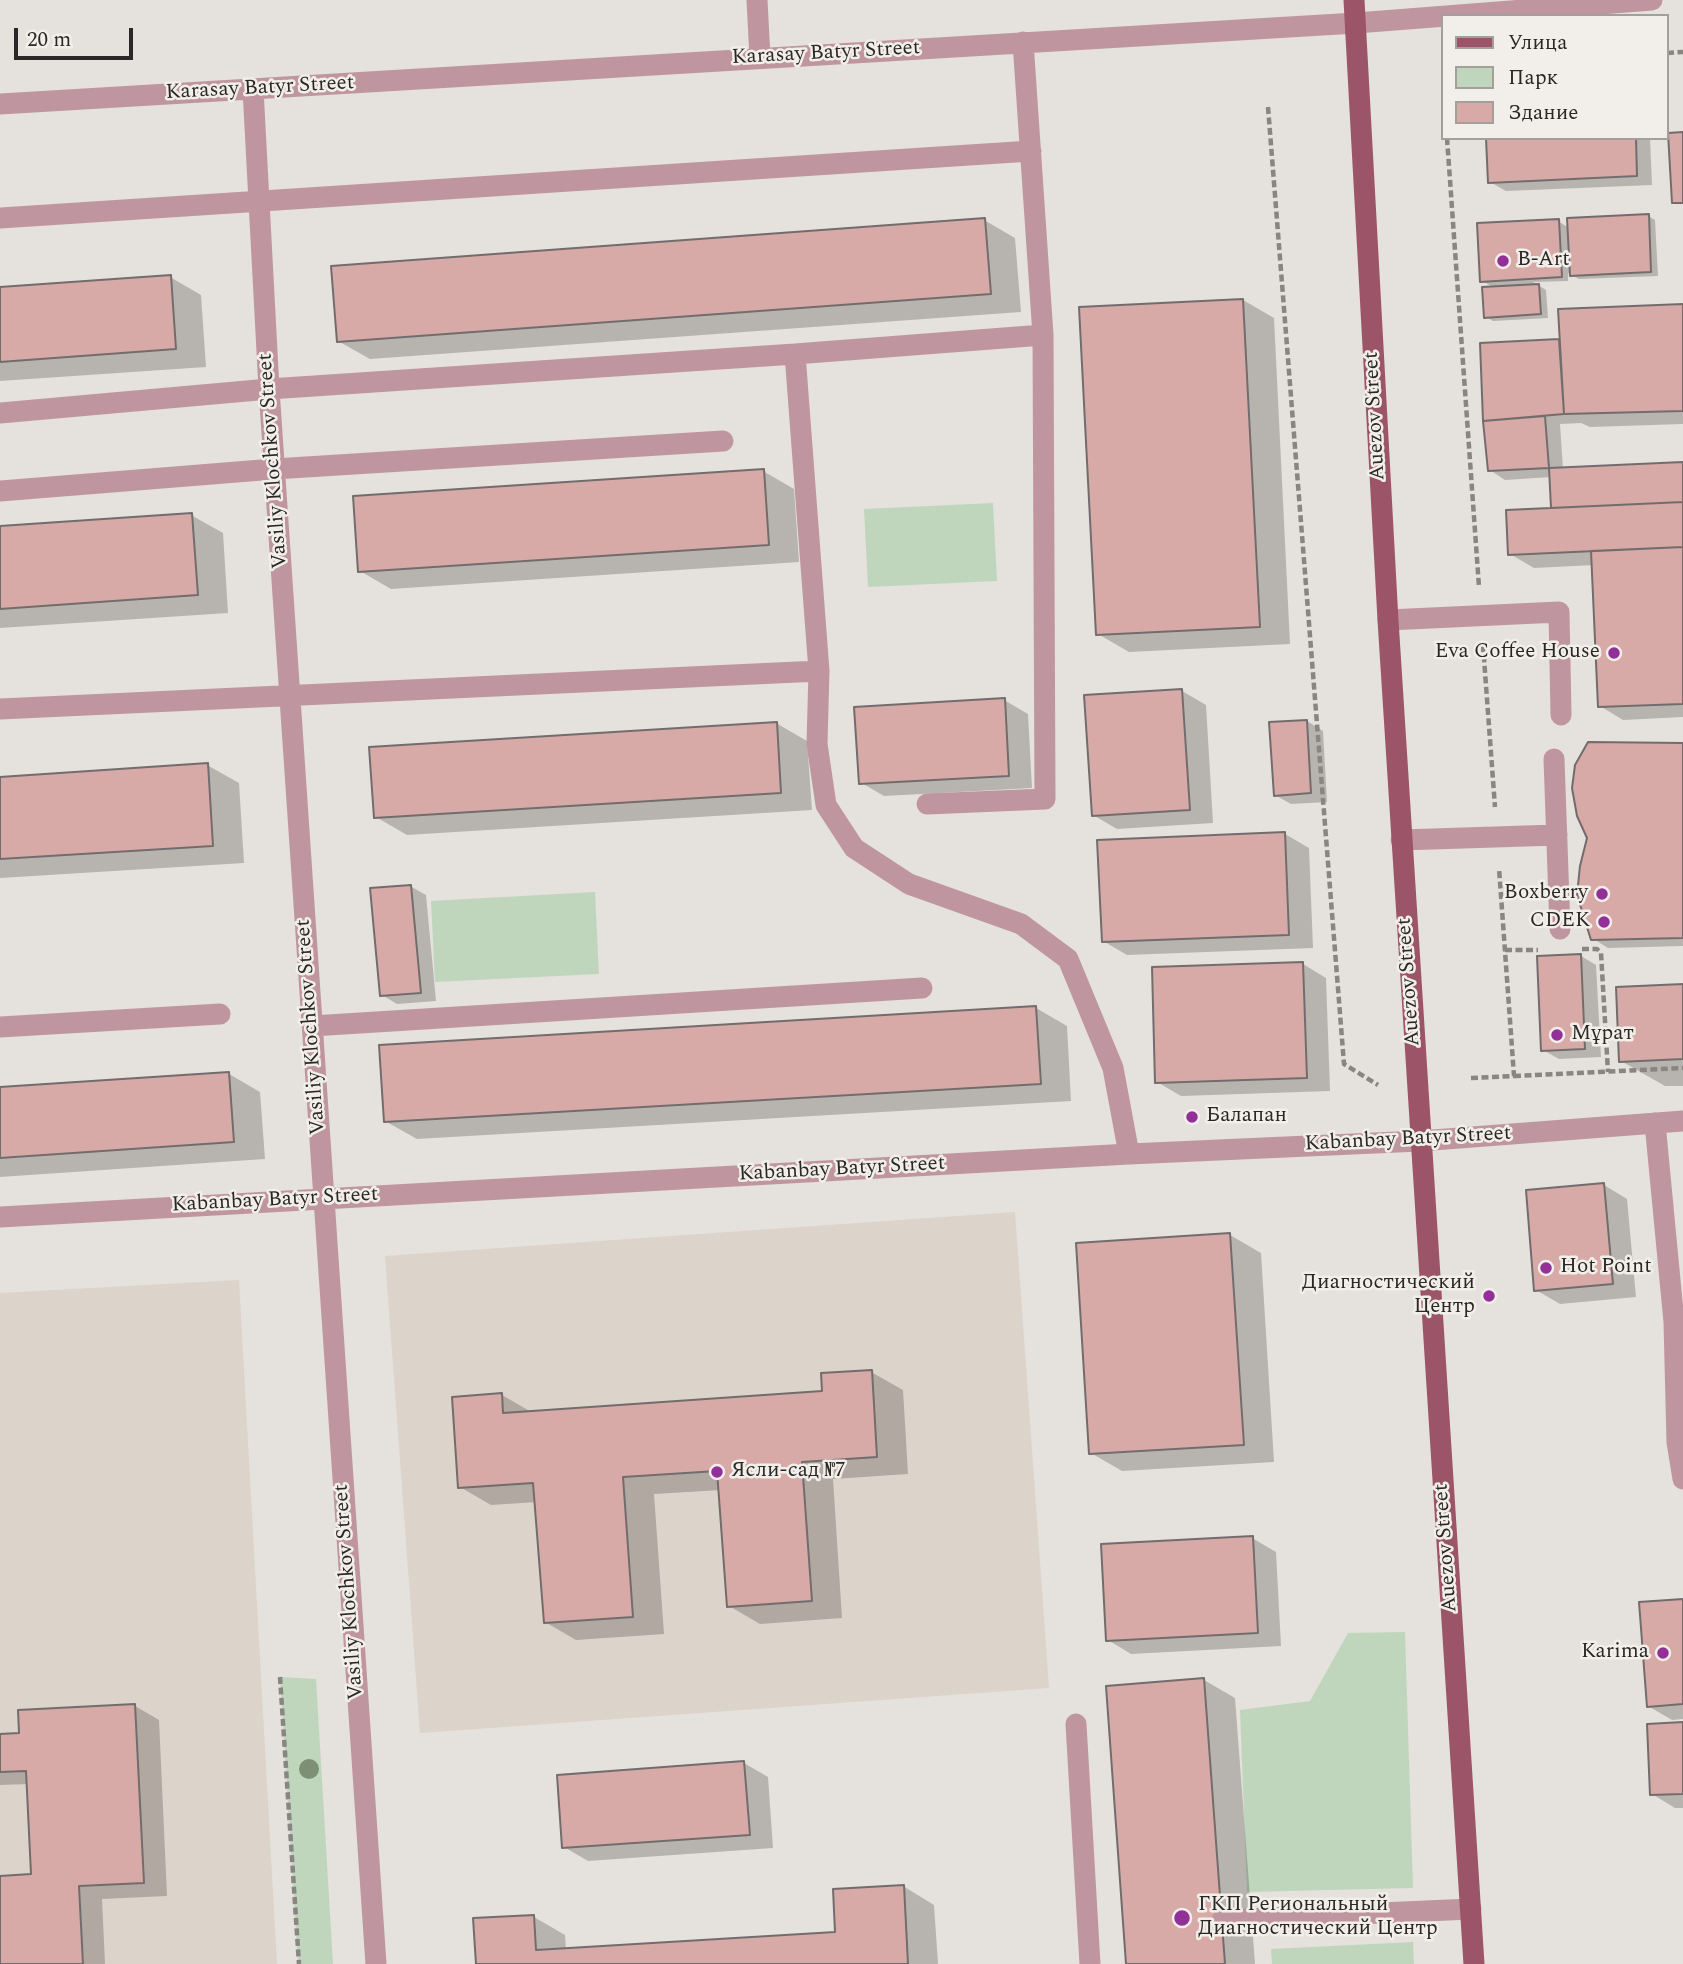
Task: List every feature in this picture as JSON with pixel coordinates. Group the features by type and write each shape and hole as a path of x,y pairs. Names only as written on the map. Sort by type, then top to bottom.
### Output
{"main road":[{"name":"Auezov Street","path":"1354,0 1401,840 1474,1964"}],"street":[{"path":"757,0 760,58"},
{"name":"Karasay Batyr Street","path":"1472,14 1652,0"},
{"name":"Karasay Batyr Street","path":"0,104 1442,16"},
{"path":"927,804 1045,799 1042,335 1023,42"},
{"name":"Vasiliy Klochkov Street","path":"253,89 274,469 376,1964"},
{"path":"0,218 1031,151"},
{"path":"0,413 269,389 1042,335"},
{"path":"795,354 818,671 817,744 827,805 854,848 909,884 1021,924 1068,958 1113,1068 1129,1154"},
{"path":"0,491 274,469 723,442"},
{"path":"1388,620 1559,612 1561,715"},
{"path":"0,709 818,671"},
{"path":"1554,759 1560,929"},
{"path":"1401,840 1557,835"},
{"path":"312,1026 922,988"},
{"path":"0,1027 220,1014"},
{"name":"Kabanbay Batyr Street","path":"0,1217 1420,1140 1683,1121"},
{"path":"1655,1123 1674,1322 1677,1442 1683,1479"},
{"path":"1076,1724 1090,1964"},
{"path":"1222,1920 1471,1909"}],"path":[{"path":"1268,107 1344,1064 1378,1085"},
{"path":"1601,963 1608,1072"},
{"path":"1514,1076 1683,1068"},
{"path":"280,1677 299,1964"}],"shaded area":[{"name":"Ясли-сад №7","path":"1015,1212 1049,1688 420,1733 385,1256"},
{"path":"239,1280 277,1964 0,1964 0,1293"}],"green space":[{"path":"993,503 997,581 868,587 864,509"},
{"path":"595,892 599,974 435,982 431,901"},
{"path":"1405,1632 1413,1888 1247,1892 1240,1710 1310,1701 1348,1633"},
{"path":"280,1677 316,1679 333,1964 298,1964"},
{"path":"1413,1942 1414,1964 1272,1964 1271,1949"}],"building":[{"path":"1683,132 1683,203 1672,203 1669,133"},
{"path":"1486,140 1636,140 1637,176 1488,183"},
{"path":"1649,214 1651,272 1570,276 1567,218"},
{"path":"985,218 991,294 337,342 331,266"},
{"path":"1559,219 1562,277 1480,282 1477,223"},
{"path":"171,275 176,349 0,362 0,287"},
{"path":"1539,284 1541,314 1484,318 1482,287"},
{"path":"1243,299 1260,627 1096,635 1079,307"},
{"path":"1683,304 1683,411 1564,414 1558,309"},
{"path":"1559,339 1564,414 1483,421 1480,343"},
{"path":"1545,416 1549,468 1488,471 1483,421"},
{"path":"1683,462 1683,502 1551,508 1549,468"},
{"path":"764,469 769,545 358,572 353,496"},
{"path":"1683,502 1683,547 1508,555 1506,510"},
{"path":"192,513 198,595 0,609 0,526"},
{"path":"1683,547 1683,704 1598,707 1591,551"},
{"path":"1182,689 1190,810 1092,816 1084,695"},
{"path":"1005,698 1009,776 859,784 854,707"},
{"path":"1307,720 1311,793 1274,796 1269,722"},
{"path":"777,722 781,793 374,818 369,747"},
{"path":"1588,742 1683,743 1683,938 1591,940 1577,895 1587,838 1577,816 1572,788 1575,765"},
{"path":"208,763 213,846 0,859 0,777"},
{"path":"1285,832 1289,935 1102,942 1097,840"},
{"path":"411,885 421,993 380,996 370,888"},
{"path":"1581,954 1585,1049 1541,1051 1537,956"},
{"path":"1303,962 1307,1078 1155,1083 1152,967"},
{"path":"1683,984 1683,1059 1619,1062 1616,987"},
{"path":"1036,1006 1041,1084 384,1122 379,1045"},
{"path":"229,1072 234,1142 0,1158 0,1087"},
{"path":"1604,1183 1613,1284 1534,1291 1526,1190"},
{"path":"1230,1233 1244,1445 1089,1454 1076,1243"},
{"path":"872,1370 877,1457 802,1462 812,1601 727,1607 717,1471 623,1477 633,1617 544,1623 533,1483 458,1488 452,1397 502,1393 503,1413 822,1391 821,1373"},
{"path":"1253,1536 1258,1633 1106,1641 1101,1544"},
{"name":"Karima","path":"1683,1599 1683,1704 1647,1707 1639,1602"},
{"path":"1204,1678 1225,1964 1126,1964 1106,1686"},
{"path":"135,1704 144,1883 79,1886 83,1964 0,1964 0,1876 31,1874 26,1771 0,1772 0,1734 19,1733 18,1710"},
{"path":"1683,1722 1683,1794 1650,1795 1647,1724"},
{"path":"744,1761 750,1835 562,1848 557,1775"},
{"path":"904,1885 908,1964 476,1964 473,1918 534,1915 536,1950 835,1932 833,1889"}],"place":[{"name":"B-Art","path":"1503,261"},
{"name":"Eva Coffee House","path":"1614,653"},
{"name":"Boxberry","path":"1602,894"},
{"name":"CDEK","path":"1604,922"},
{"name":"Мұрат","path":"1557,1035"},
{"name":"Балапан","path":"1192,1117"},
{"name":"Hot Point","path":"1546,1268"},
{"name":"Диагностический Центр","path":"1489,1296"},
{"name":"Ясли-сад №7","path":"717,1472"},
{"name":"Karima","path":"1663,1653"},
{"name":"ГКП Региональный Диагностический Центр","path":"1182,1918"}]}
